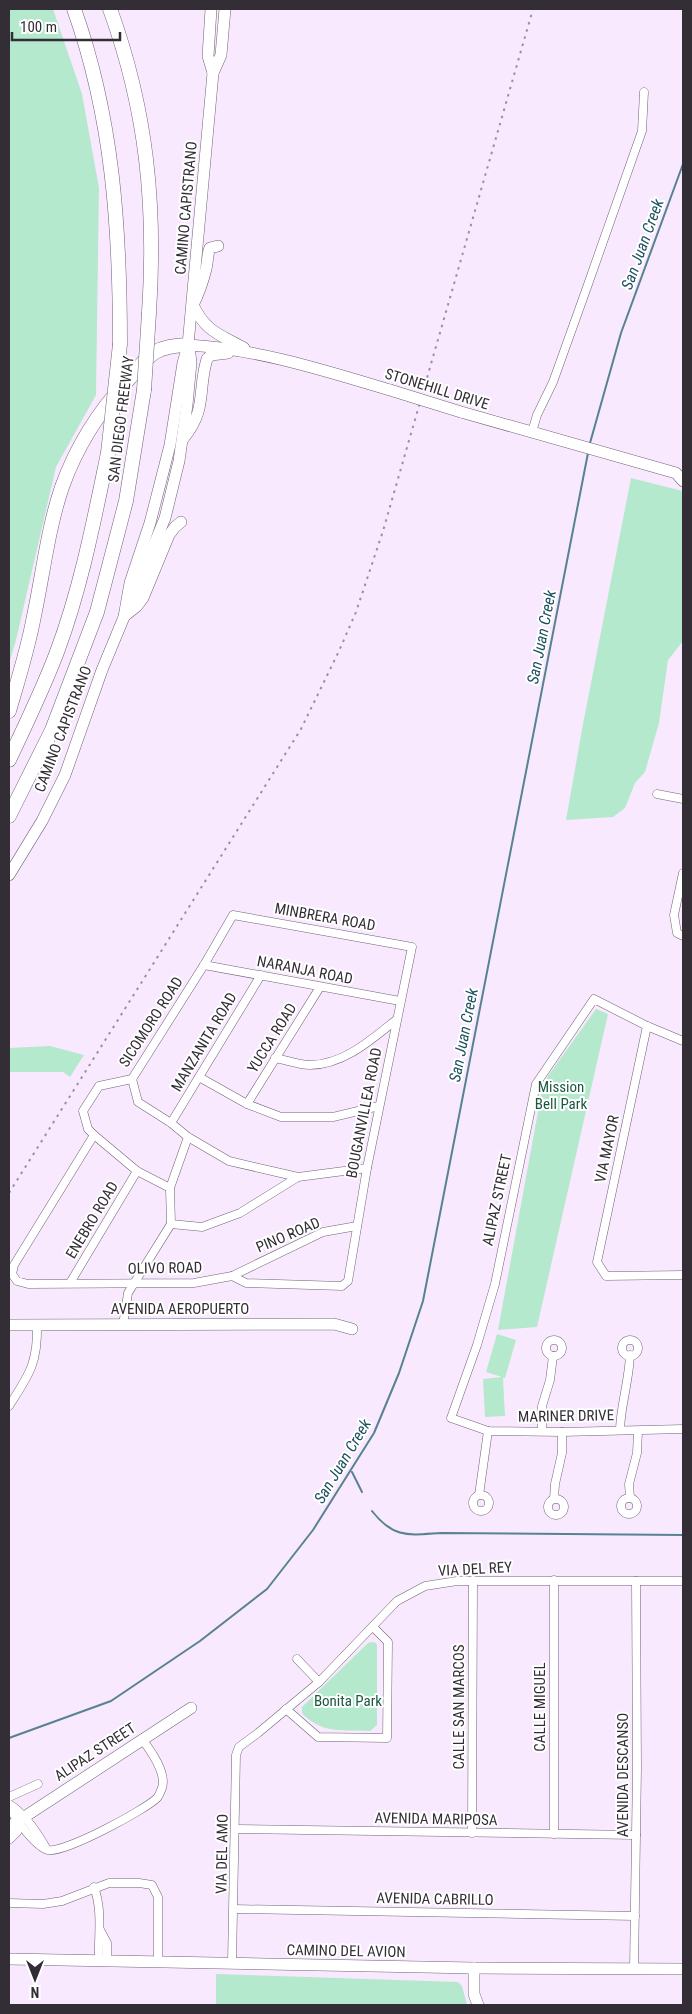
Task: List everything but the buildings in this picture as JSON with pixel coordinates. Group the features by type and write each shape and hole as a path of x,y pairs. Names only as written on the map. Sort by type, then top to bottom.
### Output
{"highway":[{"path":"69,9 85,41"},
{"name":"SAN DIEGO FREEWAY","path":"9,760 39,696 75,597 92,531 108,454 120,344 116,208 105,126 85,41 74,9"},
{"name":"SAN DIEGO FREEWAY","path":"9,816 52,730 97,612 126,502 144,390 152,269 152,218 144,140 134,84 110,9"},
{"path":"9,711 30,637 54,516 73,460 110,400 150,354 170,345 188,345"}],"main road":[{"name":"CAMINO CAPISTRANO","path":"211,9 208,56 213,73"},
{"name":"CAMINO CAPISTRANO","path":"124,617 133,574 150,523 170,445 183,363 188,345 213,73 220,55 225,9"},
{"path":"200,226 208,240 218,246 209,250 207,267 193,304 200,319 210,329 252,353"},
{"name":"CAMINO CAPISTRANO","path":"9,875 42,821 65,775 102,670 140,584 165,518 175,482 188,405 191,362 188,345"},
{"name":"STONEHILL DRIVE","path":"188,345 221,347 290,360 461,412 681,475"},
{"path":"182,441 193,426 201,404 207,360 211,355 219,353 252,353"},
{"path":"128,596 151,533 155,526 165,518 161,510 170,474 170,445"},
{"path":"124,617 143,598 168,535 181,522"},
{"name":"AVENIDA AEROPUERTO","path":"9,1325 334,1324 352,1329"},
{"name":"ALIPAZ STREET","path":"9,1838 16,1831 17,1822 191,1708"},
{"name":"CAMINO DEL AVION","path":"9,1959 474,1968 683,1969"},
{"path":"474,1968 474,1994 478,2005"}],"street":[{"path":"532,432 537,415 573,327 642,131 644,92"},
{"path":"657,794 683,799"},
{"path":"680,935 674,915 683,873"},
{"name":"MINBRERA ROAD","path":"233,915 412,947"},
{"name":"SICOMORO ROAD","path":"94,1135 88,1129 83,1111 99,1086 132,1079 204,965 233,915"},
{"name":"BOUGANVILLEA ROAD","path":"346,1284 379,1106 412,947"},
{"name":"NARANJA ROAD","path":"204,965 400,1001"},
{"name":"MANZANITA ROAD","path":"170,1123 261,975"},
{"name":"YUCCA ROAD","path":"247,1104 320,987"},
{"name":"ALIPAZ STREET","path":"451,1418 477,1346 495,1284 536,1084 594,999 647,1026"},
{"path":"275,1058 310,1065 338,1060 364,1045 396,1020"},
{"path":"647,1026 683,1041"},
{"name":"VIA MAYOR","path":"647,1026 597,1262 606,1276 683,1275"},
{"path":"199,1077 247,1104 281,1117 333,1117 379,1106"},
{"path":"132,1079 138,1102 188,1137 229,1161 298,1177 367,1168"},
{"path":"94,1135 137,1171 170,1188"},
{"name":"OLIVO ROAD","path":"94,1135 14,1265 12,1274 17,1281 28,1284 194,1283 232,1276 246,1283 337,1286 346,1284"},
{"path":"123,1325 128,1293 171,1224 170,1188 188,1137"},
{"name":"ENEBRO ROAD","path":"70,1283 137,1171"},
{"path":"171,1224 202,1227 232,1215 298,1177"},
{"name":"PINO ROAD","path":"232,1276 324,1232 357,1226"},
{"path":"9,1406 33,1366 36,1355 37,1325"},
{"path":"542,1431 542,1406 550,1380 553,1356"},
{"path":"620,1429 620,1408 629,1373 630,1356"},
{"name":"MARINER DRIVE","path":"451,1418 488,1431 562,1432 620,1429 638,1431 683,1429"},
{"path":"479,1496 488,1431"},
{"path":"630,1498 629,1484 637,1453 638,1431"},
{"path":"554,1499 554,1484 562,1453 562,1432"},
{"name":"VIA DEL REY","path":"239,1747 319,1682 397,1601 425,1586 440,1582 473,1580 683,1581"},
{"name":"CALLE SAN MARCOS","path":"472,1833 473,1580"},
{"name":"CALLE MIGUEL","path":"554,1580 554,1834"},
{"name":"AVENIDA DESCANSO","path":"634,1969 636,1581"},
{"path":"286,1709 318,1737 387,1738 388,1642 373,1627"},
{"path":"296,1659 319,1682"},
{"path":"9,1804 11,1813 17,1822 29,1833 33,1840 47,1850 57,1850 76,1844 124,1819 158,1797 163,1786 161,1771 151,1751 142,1739"},
{"name":"VIA DEL AMO","path":"232,1963 236,1755 239,1747"},
{"path":"9,1797 38,1784"},
{"name":"AVENIDA MARIPOSA","path":"236,1829 636,1835"},
{"path":"9,1903 43,1904 62,1901 109,1883 152,1885 158,1897 158,1962"},
{"path":"94,1888 100,1908 100,1930 98,1936 103,1960"},
{"name":"AVENIDA CABRILLO","path":"234,1909 635,1916"}],"green space":[{"path":"9,9 53,9 82,94 99,188 96,395 56,467 9,664"},
{"path":"631,478 683,491 683,641 668,660 659,723 645,772 635,783 625,808 613,817 566,820 583,724"},
{"name":"Mission Bell Park","path":"596,1009 608,1014 537,1327 498,1330 542,1090 548,1076"},
{"path":"50,1046 84,1055 70,1077 63,1072 9,1072 9,1048"},
{"path":"497,1334 516,1340 505,1378 503,1378 505,1416 485,1417 483,1379 502,1377 486,1372"},
{"name":"Bonita Park","path":"368,1643 376,1643 377,1646 377,1725 370,1731 333,1730 317,1725 309,1720 302,1713 302,1707"},
{"path":"216,1974 458,1982 462,1986 467,2005 216,2005"}],"waterway":[{"name":"San Juan Creek","path":"590,443 621,333 683,164"},
{"name":"San Juan Creek","path":"9,1738 111,1701 200,1641 267,1589 313,1530 374,1433 399,1373 423,1301 588,453"},
{"path":"352,1472 362,1492"},
{"path":"372,1511 388,1527 395,1531 411,1534 683,1535"}],"railway":[{"path":"9,1193 301,729 339,651 356,612 383,531 533,9"}]}
